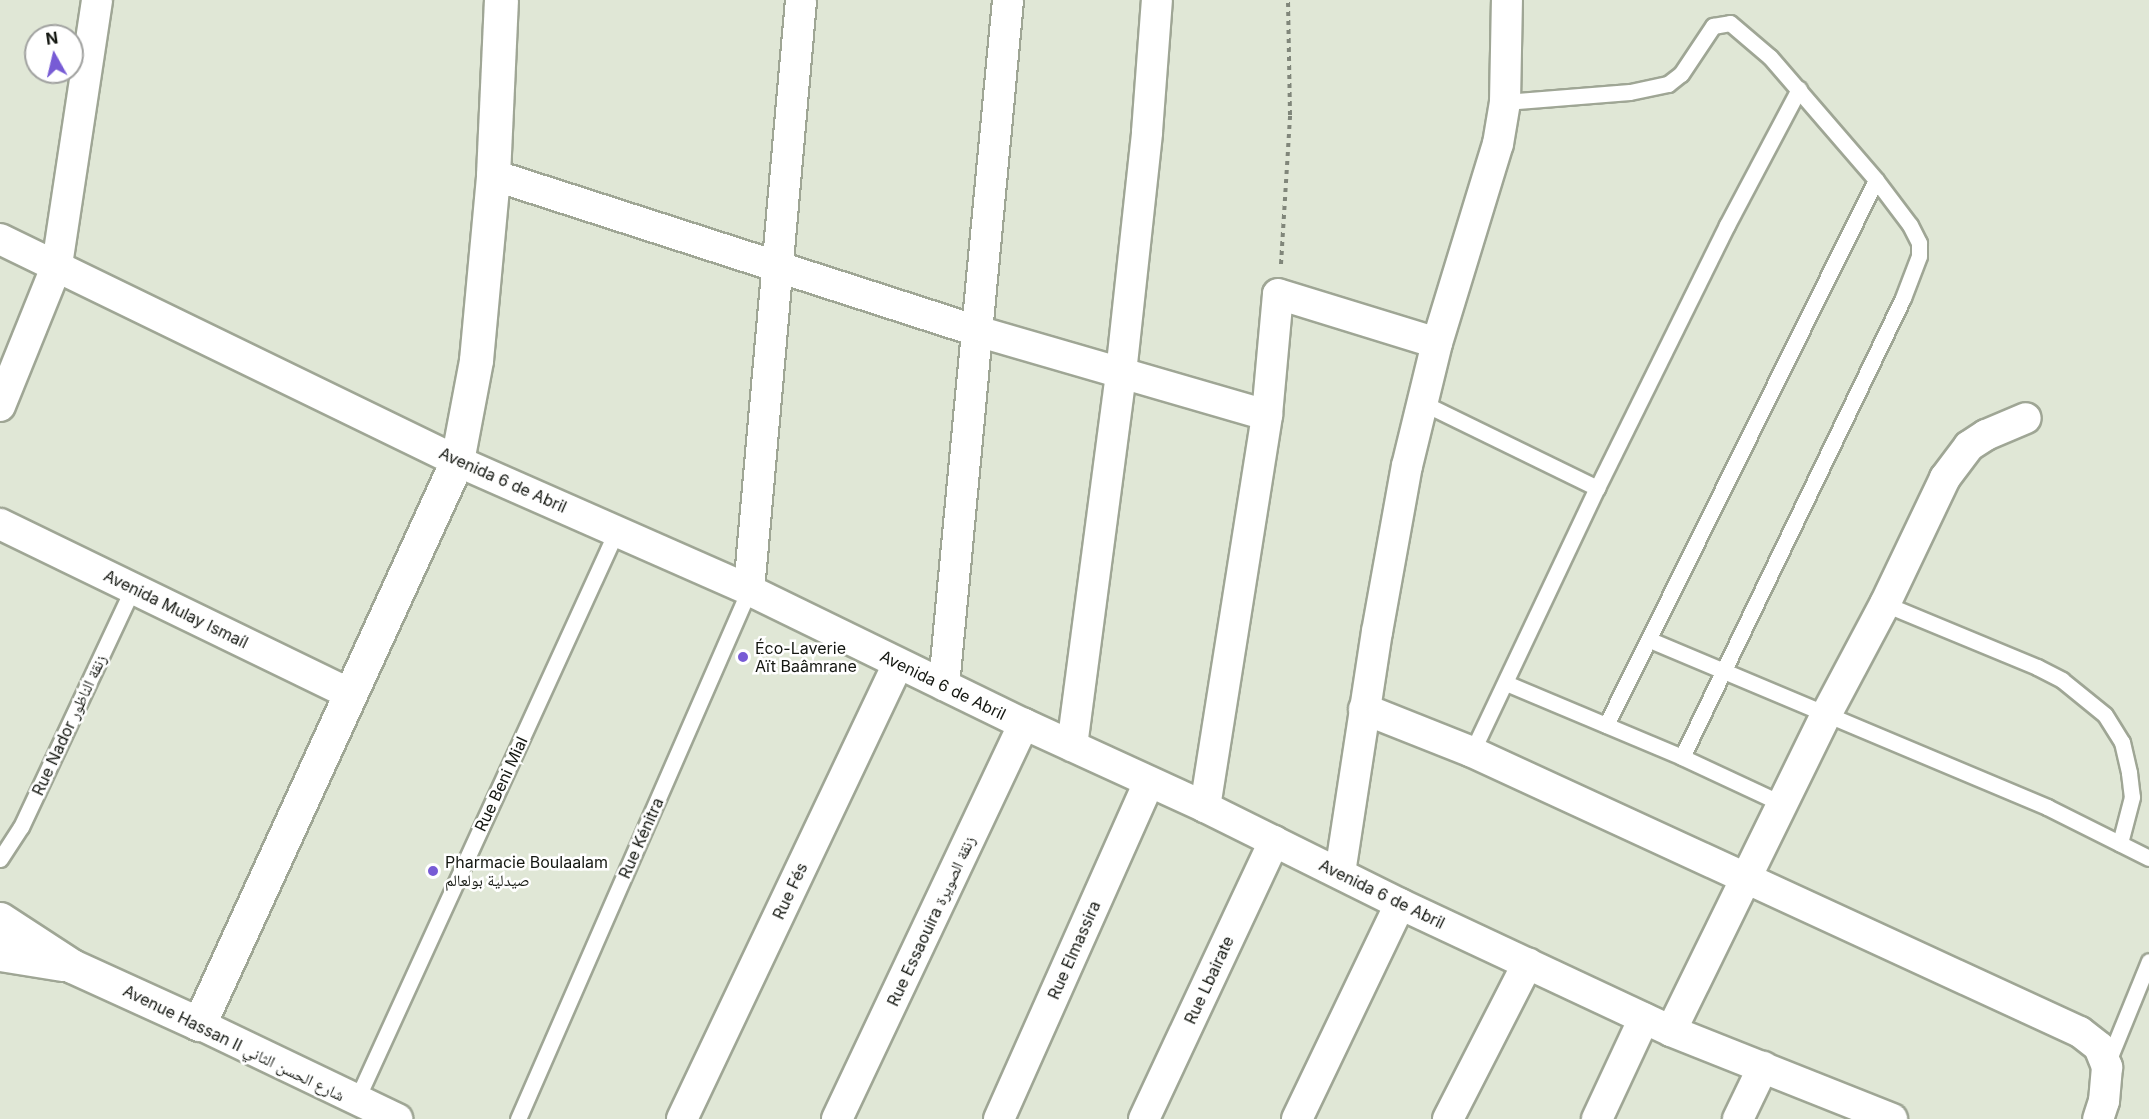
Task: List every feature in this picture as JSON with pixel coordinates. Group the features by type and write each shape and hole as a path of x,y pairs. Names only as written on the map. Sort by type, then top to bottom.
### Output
{"main road":[{"path":"199,1024 352,695 457,460 476,360 493,175 501,0"},
{"name":"Avenue Hassan II شارع الحسن الثاني","path":"0,919 72,966 199,1024"},
{"name":"Avenue Hassan II شارع الحسن الثاني","path":"0,954 72,966"}],"street":[{"path":"0,406 57,265 97,0"},
{"path":"748,590 775,267 801,0"},
{"path":"944,685 1008,0"},
{"path":"1072,746 1121,373 1147,132 1157,0"},
{"path":"1340,873 1364,709 1392,548 1421,402 1498,144 1505,102 1507,0"},
{"path":"493,175 977,330 1267,415"},
{"name":"Avenida 6 de Abril","path":"0,239 457,460 748,590 1024,724 1205,807 1400,904 1671,1031 1885,1118"},
{"path":"1205,807 1267,415 1278,294 1437,343"},
{"path":"1671,1031 1827,713 1885,604 1955,462 1968,446 1986,435 2026,418"},
{"name":"Avenida Mulay Ismaíl","path":"0,524 352,695"},
{"name":"Rue Fés","path":"682,1119 898,664"},
{"path":"1364,709 1472,752 1748,878 1896,950 2080,1032 2099,1047 2106,1066 2104,1101 2098,1119"},
{"name":"Rue Essaouira زنقة الصويرة","path":"837,1119 1024,724"},
{"name":"Rue Elmassira","path":"999,1119 1149,782"},
{"name":"Rue Lbairate","path":"1144,1119 1274,841"},
{"path":"1297,1119 1400,904"},
{"path":"1448,1119 1528,963"},
{"path":"1597,1119 1644,1018"},
{"name":"Avenue Hassan II شارع الحسن الثاني","path":"199,1024 397,1119"},
{"path":"1738,1119 1763,1067"}],"lane":[{"path":"1505,102 1630,92 1668,84 1681,74 1713,26 1730,23 1770,57 1799,89 1876,180 1915,234 1919,256 1903,298 1682,757"},
{"path":"1472,752 1598,488 1728,225 1799,89"},
{"path":"1606,725 1876,180"},
{"path":"1421,402 1598,488"},
{"name":"Rue Beni Mial","path":"356,1101 616,532"},
{"name":"Rue Nador زنقة الناظور","path":"0,859 21,827 134,588"},
{"name":"Rue Kénitra","path":"518,1119 748,590"},
{"path":"1885,604 2037,667 2062,680 2105,715 2122,742 2132,796 2120,843"},
{"path":"1650,640 1724,669 2047,807 2149,858"},
{"path":"1506,683 1682,757 1783,804"},
{"path":"2106,1066 2149,961"}],"path":[{"path":"1278,294 1287,190 1288,0"}],"place":[{"name":"Éco-Laverie Aït Baâmrane","path":"743,657"},
{"name":"Pharmacie Boulaalam صيدلية بولعالم","path":"433,871"}]}
